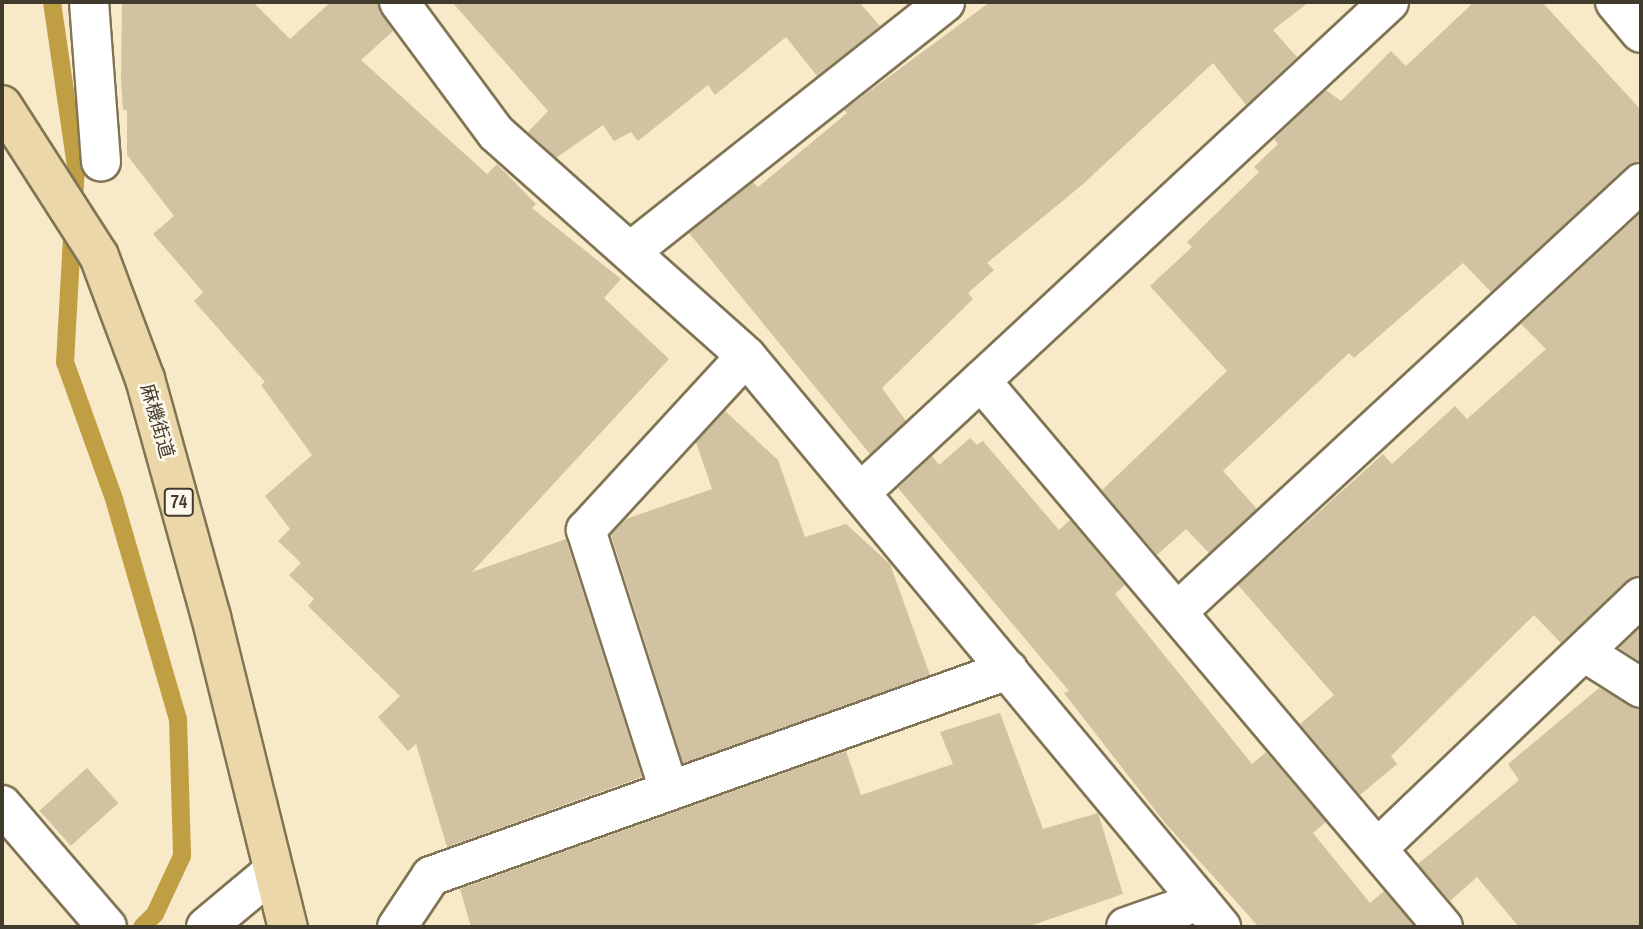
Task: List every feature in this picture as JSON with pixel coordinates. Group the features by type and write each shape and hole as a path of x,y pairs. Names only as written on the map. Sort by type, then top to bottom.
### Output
{"main road":[{"name":"麻機街道","path":"2,105 99,256 145,379 211,617 272,872 288,927"}],"street":[{"path":"89,2 101,162"},
{"path":"398,2 496,132 746,356 1210,914"},
{"path":"630,252 945,2"},
{"path":"860,494 1389,2"},
{"path":"1615,2 1641,33"},
{"path":"1177,612 1641,183"},
{"path":"669,790 586,530 746,356"},
{"path":"981,381 1379,847 1443,927"},
{"path":"1379,847 1641,597"},
{"path":"1584,652 1641,688"},
{"path":"397,927 431,876 1008,670"},
{"path":"2,805 107,927"},
{"path":"205,927 272,872"},
{"path":"1126,927 1210,914"}],"building":[{"path":"122,2 253,2 290,39 331,2 378,2 393,31 361,60 487,174 497,164 536,204 532,208 621,279 604,298 669,359 472,572 566,539 642,777 447,847 416,744 408,751 378,717 400,696 308,606 314,599 289,575 301,563 278,541 290,529 265,496 312,455 261,385 265,382 194,301 203,292 153,234 174,216 127,155 127,110 123,110 121,80"},
{"path":"452,2 859,2 880,26 817,76 786,37 715,95 708,85 638,141 631,132 614,141 603,125 556,158 528,132 548,111"},
{"path":"990,2 1309,2 1273,30 1297,57 1246,105 1213,63 1082,185 987,263 994,270 968,293 973,299 882,388 906,421 870,454 689,233 753,182 758,187 847,113 844,110"},
{"path":"1474,2 1542,2 1641,110 1641,162 1626,167 1491,292 1463,263 1354,358 1349,353 1223,471 1257,509 1209,553 1186,529 1157,555 1102,490 1227,371 1150,286 1192,247 1187,242 1259,172 1254,167 1278,144 1274,139 1326,90 1341,101 1391,51 1406,66"},
{"path":"1641,213 1641,576 1626,581 1561,643 1534,615 1391,756 1397,764 1360,795 1300,724 1334,695 1238,585 1383,454 1392,464 1455,406 1467,419 1546,349 1521,324"},
{"path":"725,411 778,460 805,537 846,524 890,564 930,675 683,763 611,535 626,519 712,489 696,442"},
{"path":"970,438 977,445 983,441 1059,530 1070,520 1125,585 1115,594 1252,764 1266,752 1326,822 1313,833 1370,903 1384,891 1415,927 1259,927 1165,823 1064,693 1069,691 898,488 932,456 939,465"},
{"path":"1641,627 1641,662 1619,648"},
{"path":"1599,688 1641,710 1641,927 1519,927 1477,877 1450,901 1418,864 1519,780 1508,764"},
{"path":"1000,713 1043,829 1098,813 1123,894 1027,927 471,927 460,889 846,751 861,795 953,764 940,732"},
{"path":"87,768 118,803 71,846 39,811"}],"waterway":[{"path":"52,2 76,166 65,362 114,499 178,719 182,856 155,914 142,927"}]}
